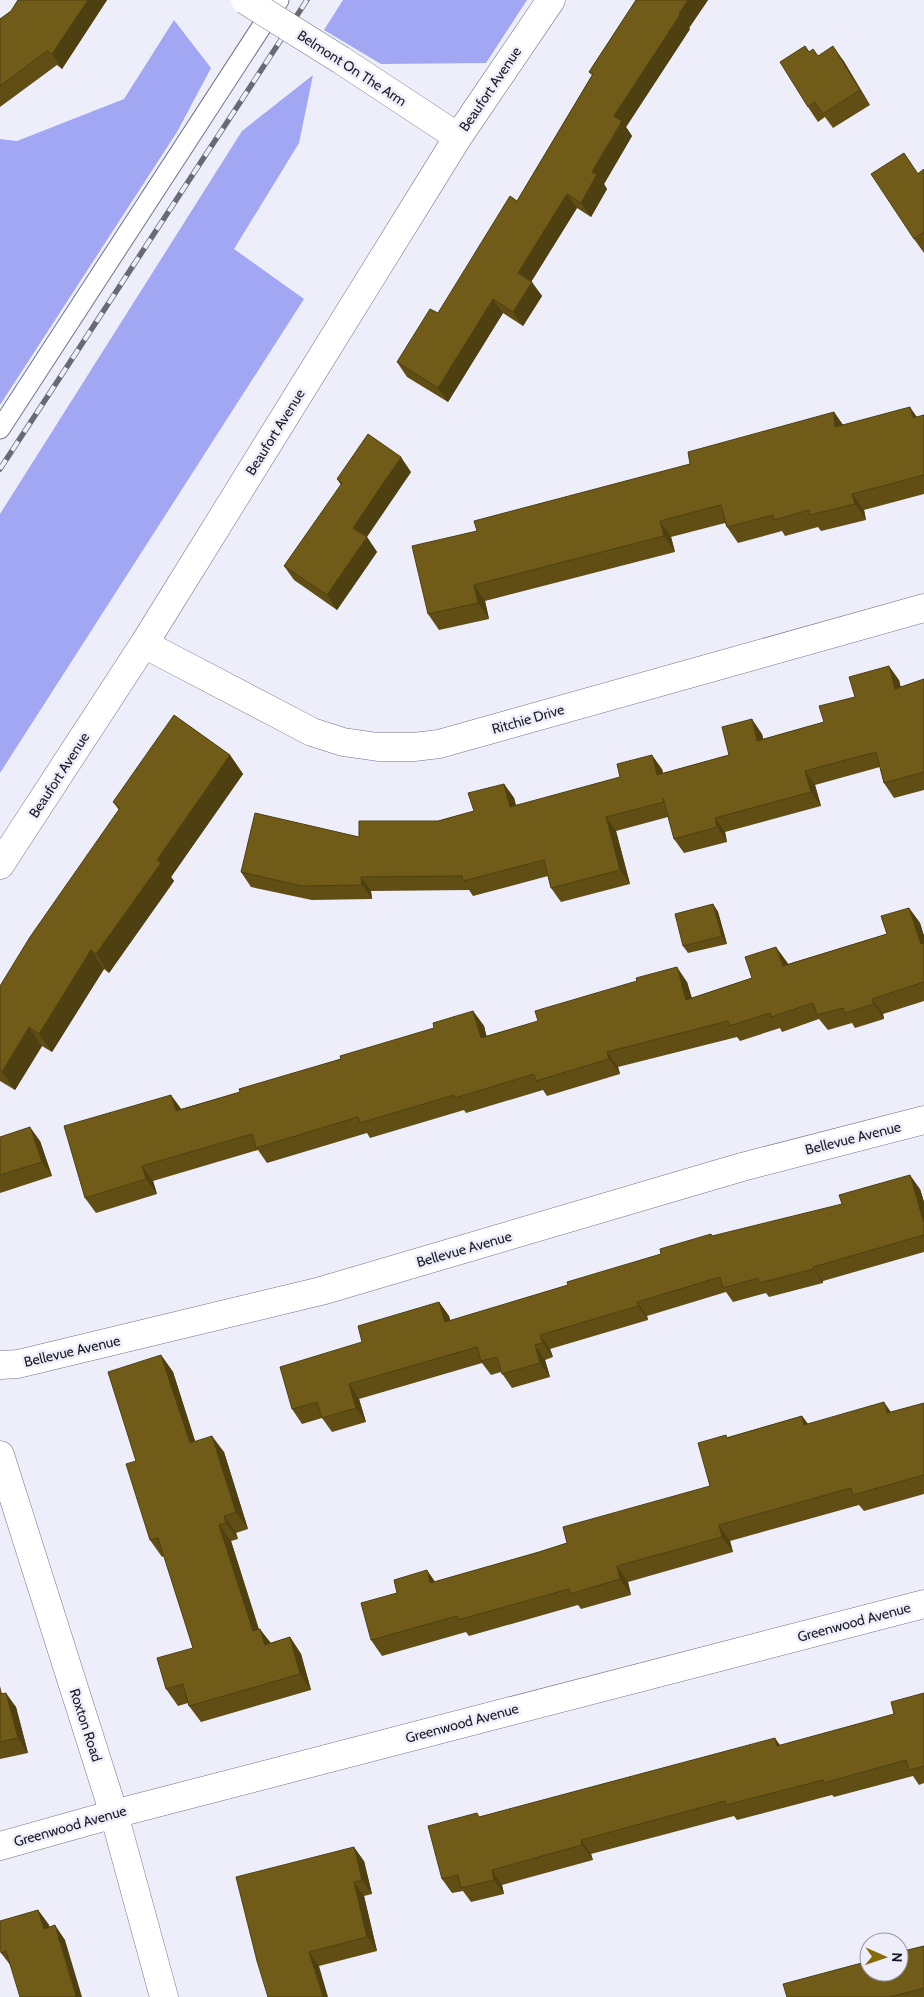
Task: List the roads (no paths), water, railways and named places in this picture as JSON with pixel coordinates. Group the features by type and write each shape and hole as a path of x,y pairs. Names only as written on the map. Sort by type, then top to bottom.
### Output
{"street":[{"name":"Belmont On The Arm","path":"245,0 341,60 458,138"},
{"name":"Beaufort Avenue","path":"0,865 144,644 458,138 551,0"},
{"name":"Ritchie Drive","path":"144,644 312,732 342,742 378,747 414,747 439,744 924,608"},
{"name":"Bellevue Avenue","path":"0,1365 18,1364 321,1291 742,1167 924,1120"},
{"name":"Roxton Road","path":"0,1455 114,1814 164,1997"},
{"name":"Greenwood Avenue","path":"0,1846 114,1814 924,1604"}],"lane":[{"path":"0,429 279,0"}],"railway":[{"path":"0,469 307,0"}]}
